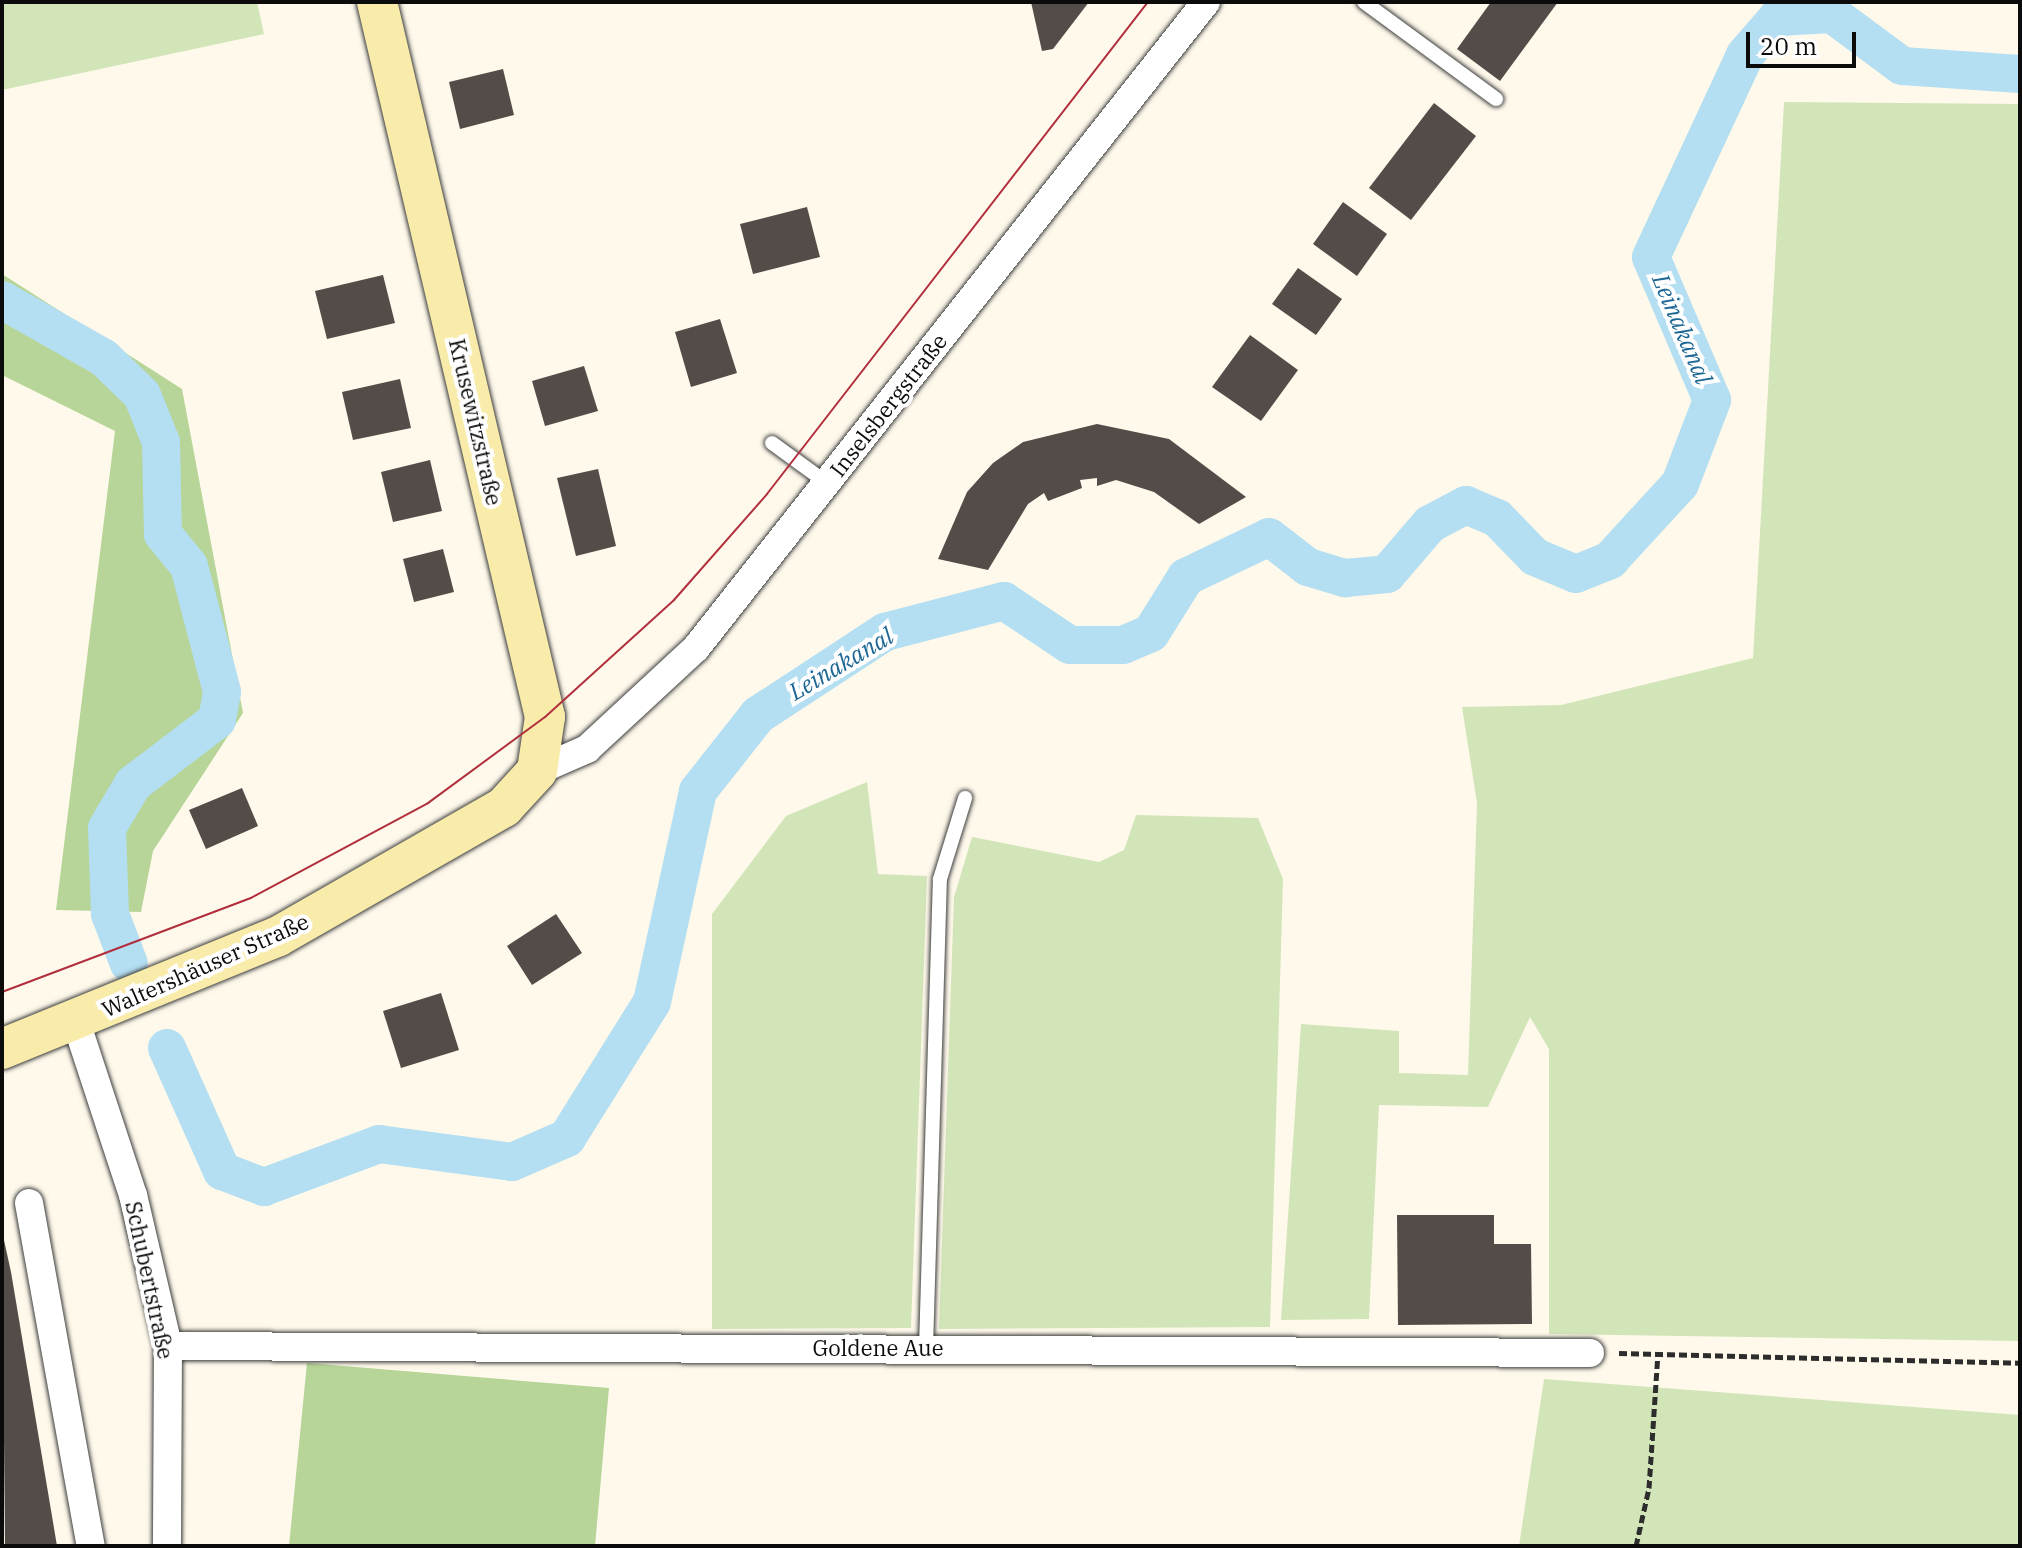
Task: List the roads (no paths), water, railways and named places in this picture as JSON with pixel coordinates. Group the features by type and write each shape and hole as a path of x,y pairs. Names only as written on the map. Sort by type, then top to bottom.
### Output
{"main road":[{"name":"Krusewitzstraße","path":"377,2 545,717 537,771"},
{"name":"Waltershäuser Straße","path":"2,1049 76,1022 277,937 483,818 523,791 537,771"}],"street":[{"name":"Inselsbergstraße","path":"537,771 587,749 696,648 1206,2"},
{"name":"Schubertstraße","path":"76,1022 133,1195 168,1346 167,1546"},
{"path":"29,1203 91,1546"},
{"name":"Goldene Aue","path":"168,1346 1590,1353"}],"lane":[{"path":"1364,2 1496,99"},
{"path":"772,443 827,483"},
{"path":"926,1348 940,879 965,798"}],"waterway":[{"name":"Leinakanal","path":"167,1048 222,1171 264,1187 379,1144 512,1162 567,1138 652,1002 698,791 758,715 885,632 1004,601 1070,645 1123,645 1151,633 1186,577 1269,537 1308,567 1345,578 1387,574 1430,524 1466,505 1497,518 1535,557 1576,574 1610,560 1680,484 1712,400 1651,257 1745,55 1778,17 1832,14 1902,66 2020,74"},
{"name":"Leinakanal","path":"2,300 104,358 142,395 161,442 163,534 189,566 222,692 217,720 133,784 107,828 110,914 129,964"}],"tram line":[{"path":"2,992 251,898 428,803 545,717 674,600 767,494 1148,2"}]}
